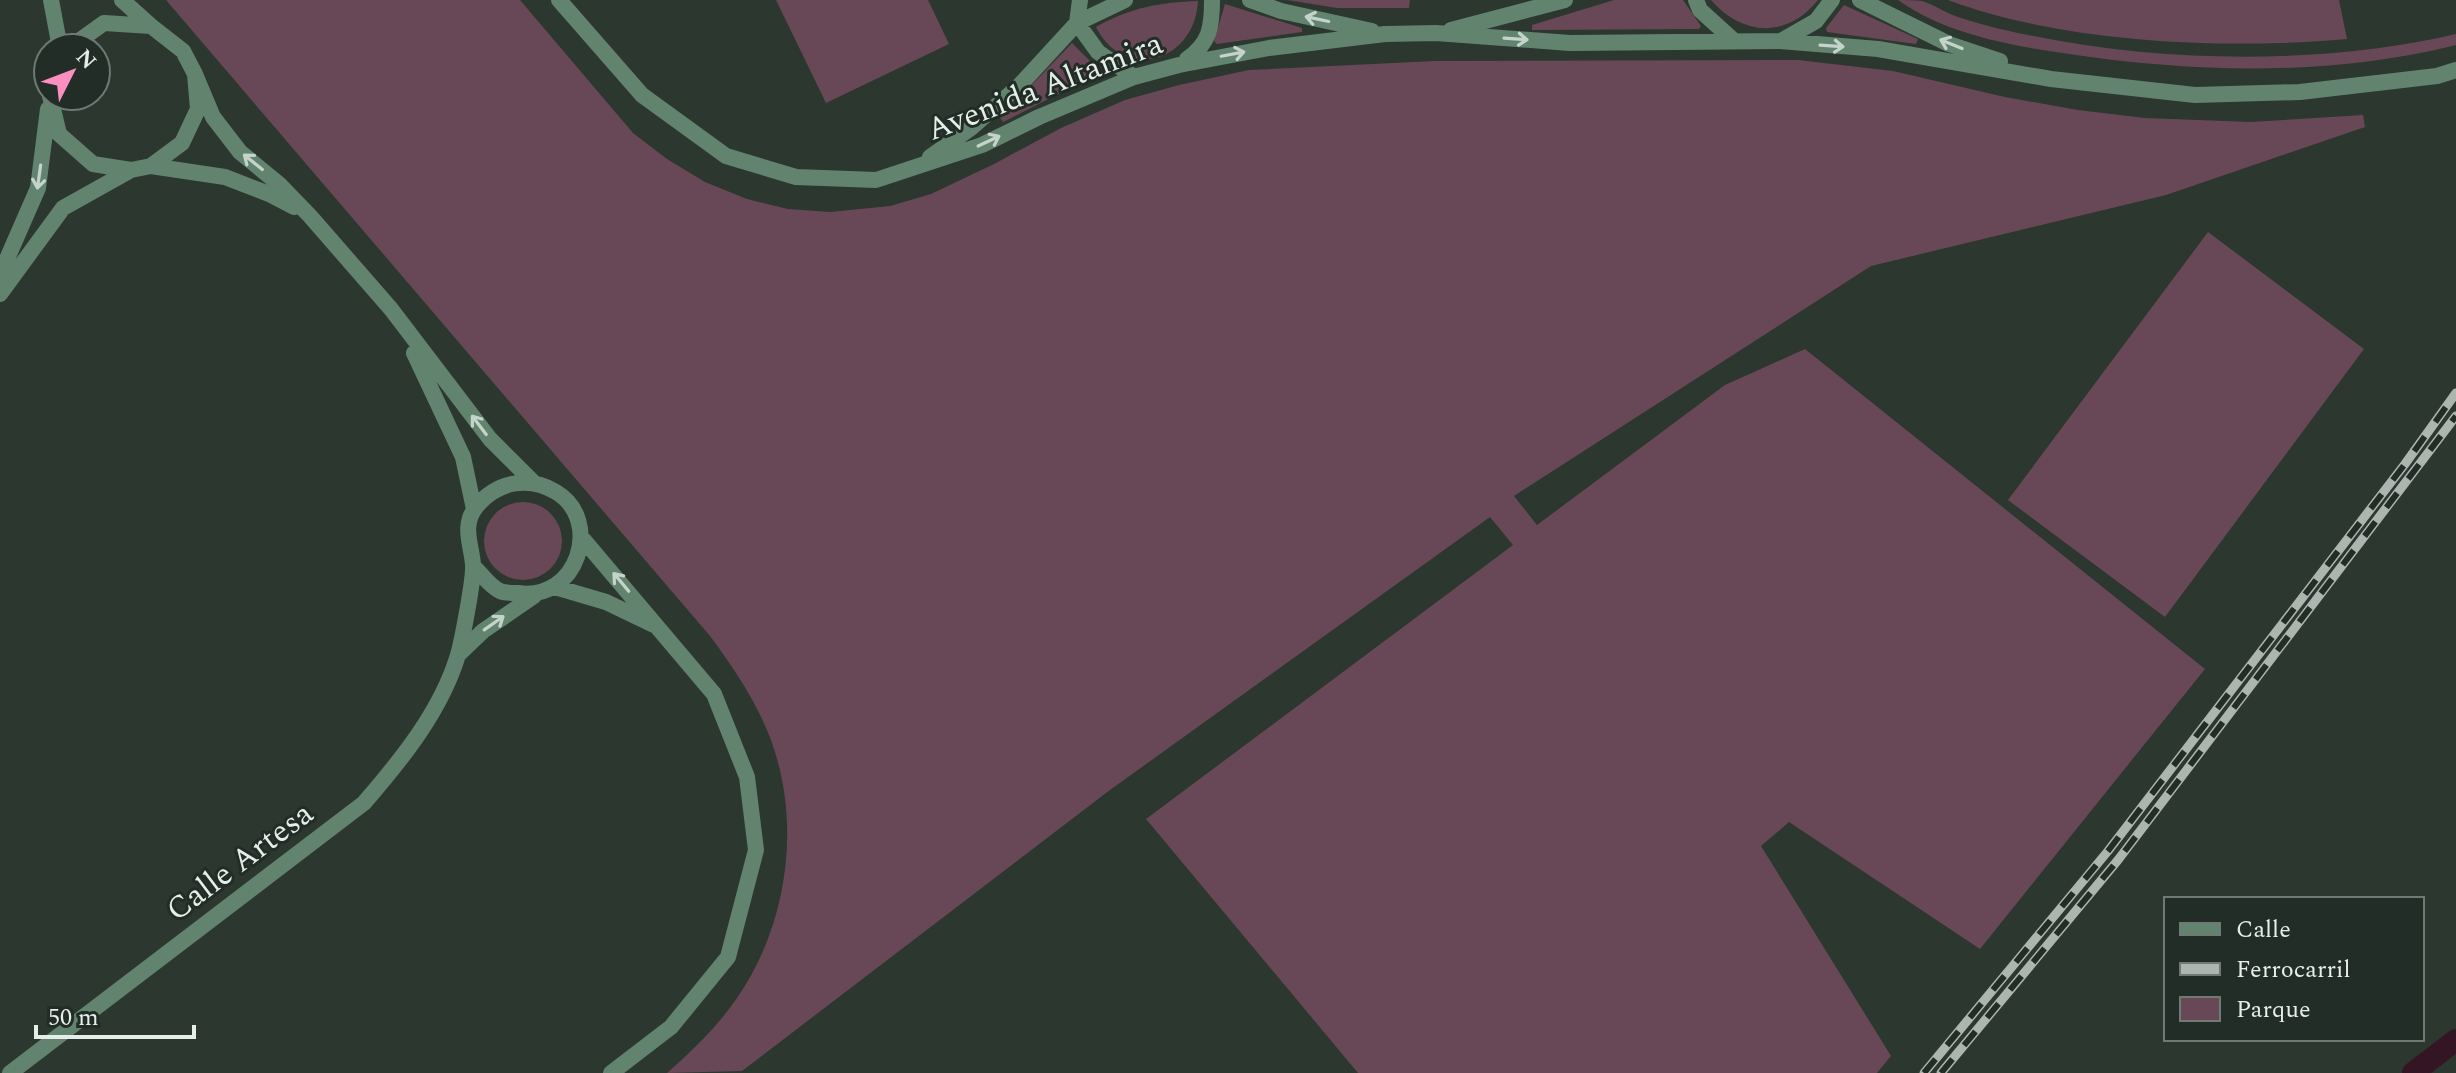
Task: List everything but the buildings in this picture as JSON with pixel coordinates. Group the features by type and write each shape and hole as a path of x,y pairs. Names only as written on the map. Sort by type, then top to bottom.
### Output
{"street":[{"path":"51,0 57,32"},
{"path":"122,0 183,51 213,117 240,152 280,185 310,216 391,309 490,439 533,482"},
{"name":"Avenida Altamira","path":"559,0 642,95 726,156 796,177 876,180 982,145 1134,77 1269,48 1385,34 1439,33 1570,43 1780,41 1878,49 2051,79 2195,95 2300,92 2437,76 2456,70"},
{"path":"1080,0 1077,23 1098,52 1134,77"},
{"name":"Avenida Altamira","path":"916,167 971,128 1007,96 1077,23 1125,0"},
{"path":"1179,65 1202,49 1212,24 1212,0"},
{"name":"Avenida Altamira","path":"1250,0 1281,11 1385,34"},
{"name":"Avenida Altamira","path":"1439,33 1565,0"},
{"path":"1696,0 1700,10 1733,40"},
{"path":"1780,41 1816,21 1832,0"},
{"name":"Avenida Altamira","path":"1860,0 1949,44 2051,79"},
{"path":"91,32 104,23 151,26"},
{"path":"151,166 182,143 198,109 195,74"},
{"path":"0,275 38,188 47,112"},
{"path":"53,112 59,134 93,164 131,170"},
{"path":"0,294 63,208 131,170 151,166 225,177 269,194 310,216"},
{"path":"391,309 429,380 463,457 474,509 466,537 473,566 499,591 534,596 555,587 575,565 582,538"},
{"path":"474,509 507,483 533,482 559,492 576,513 582,538 714,694 747,777 756,850 728,957 671,1027 611,1073"},
{"name":"Calle Artesa","path":"10,1073 364,803 404,757 435,707 458,655 473,566"},
{"path":"555,587 606,602 659,627"},
{"name":"Calle Artesa","path":"458,655 483,631 534,596"}],"green space":[{"path":"166,0 520,0 633,133 667,159 705,182 747,199 788,209 830,212 890,206 931,194 1061,128 1125,100 1249,70 1434,61 1798,60 1893,71 2005,97 2145,118 2251,122 2363,115 2365,127 2166,195 1871,266 1514,496 1537,525 1725,385 1805,349 2205,669 1980,949 1789,822 1761,846 1891,1056 1877,1073 1358,1073 1146,819 1513,545 1490,517 1110,790 742,1071 667,1073 704,1038 737,998 756,967 780,898 786,862 784,788 762,719 738,676 710,636"},
{"path":"776,0 928,0 949,44 826,103"},
{"path":"1287,0 1410,0 1409,8 1337,8"},
{"path":"1614,0 1683,0 1701,26 1699,29 1532,30 1532,25"},
{"path":"1711,0 1818,0 1793,22 1764,28 1736,21"},
{"path":"1898,0 1922,1 1956,16 2013,32 2144,52 2250,57 2304,55 2407,44 2456,34 2456,45 2409,55 2315,67 2171,65 2076,55 1983,38 1939,23"},
{"path":"1948,0 2339,0 2347,39 2249,44 2144,40 2041,26"},
{"path":"1198,1 1194,22 1185,39 1172,51 1156,58 1140,59 1123,55 1108,44 1096,27 1146,7"},
{"path":"1225,4 1302,28 1302,32 1217,44 1214,41"},
{"path":"1844,5 1918,39 1916,44 1827,32 1826,28"},
{"path":"1072,43 1102,76 1066,90 1003,122 1000,118"},
{"path":"2208,232 2364,349 2165,617 2008,500"},
{"path":"523,502 538,505 550,514 559,526 562,541 559,556 550,568 538,577 523,580 508,577 496,568 487,556 484,541 487,526 496,514 508,505"}],"waterway":[{"path":"2413,1073 2456,1040"}],"railway":[{"path":"1924,1073 2108,851 2456,393"},
{"path":"1941,1073 2118,860 2456,416"}]}
